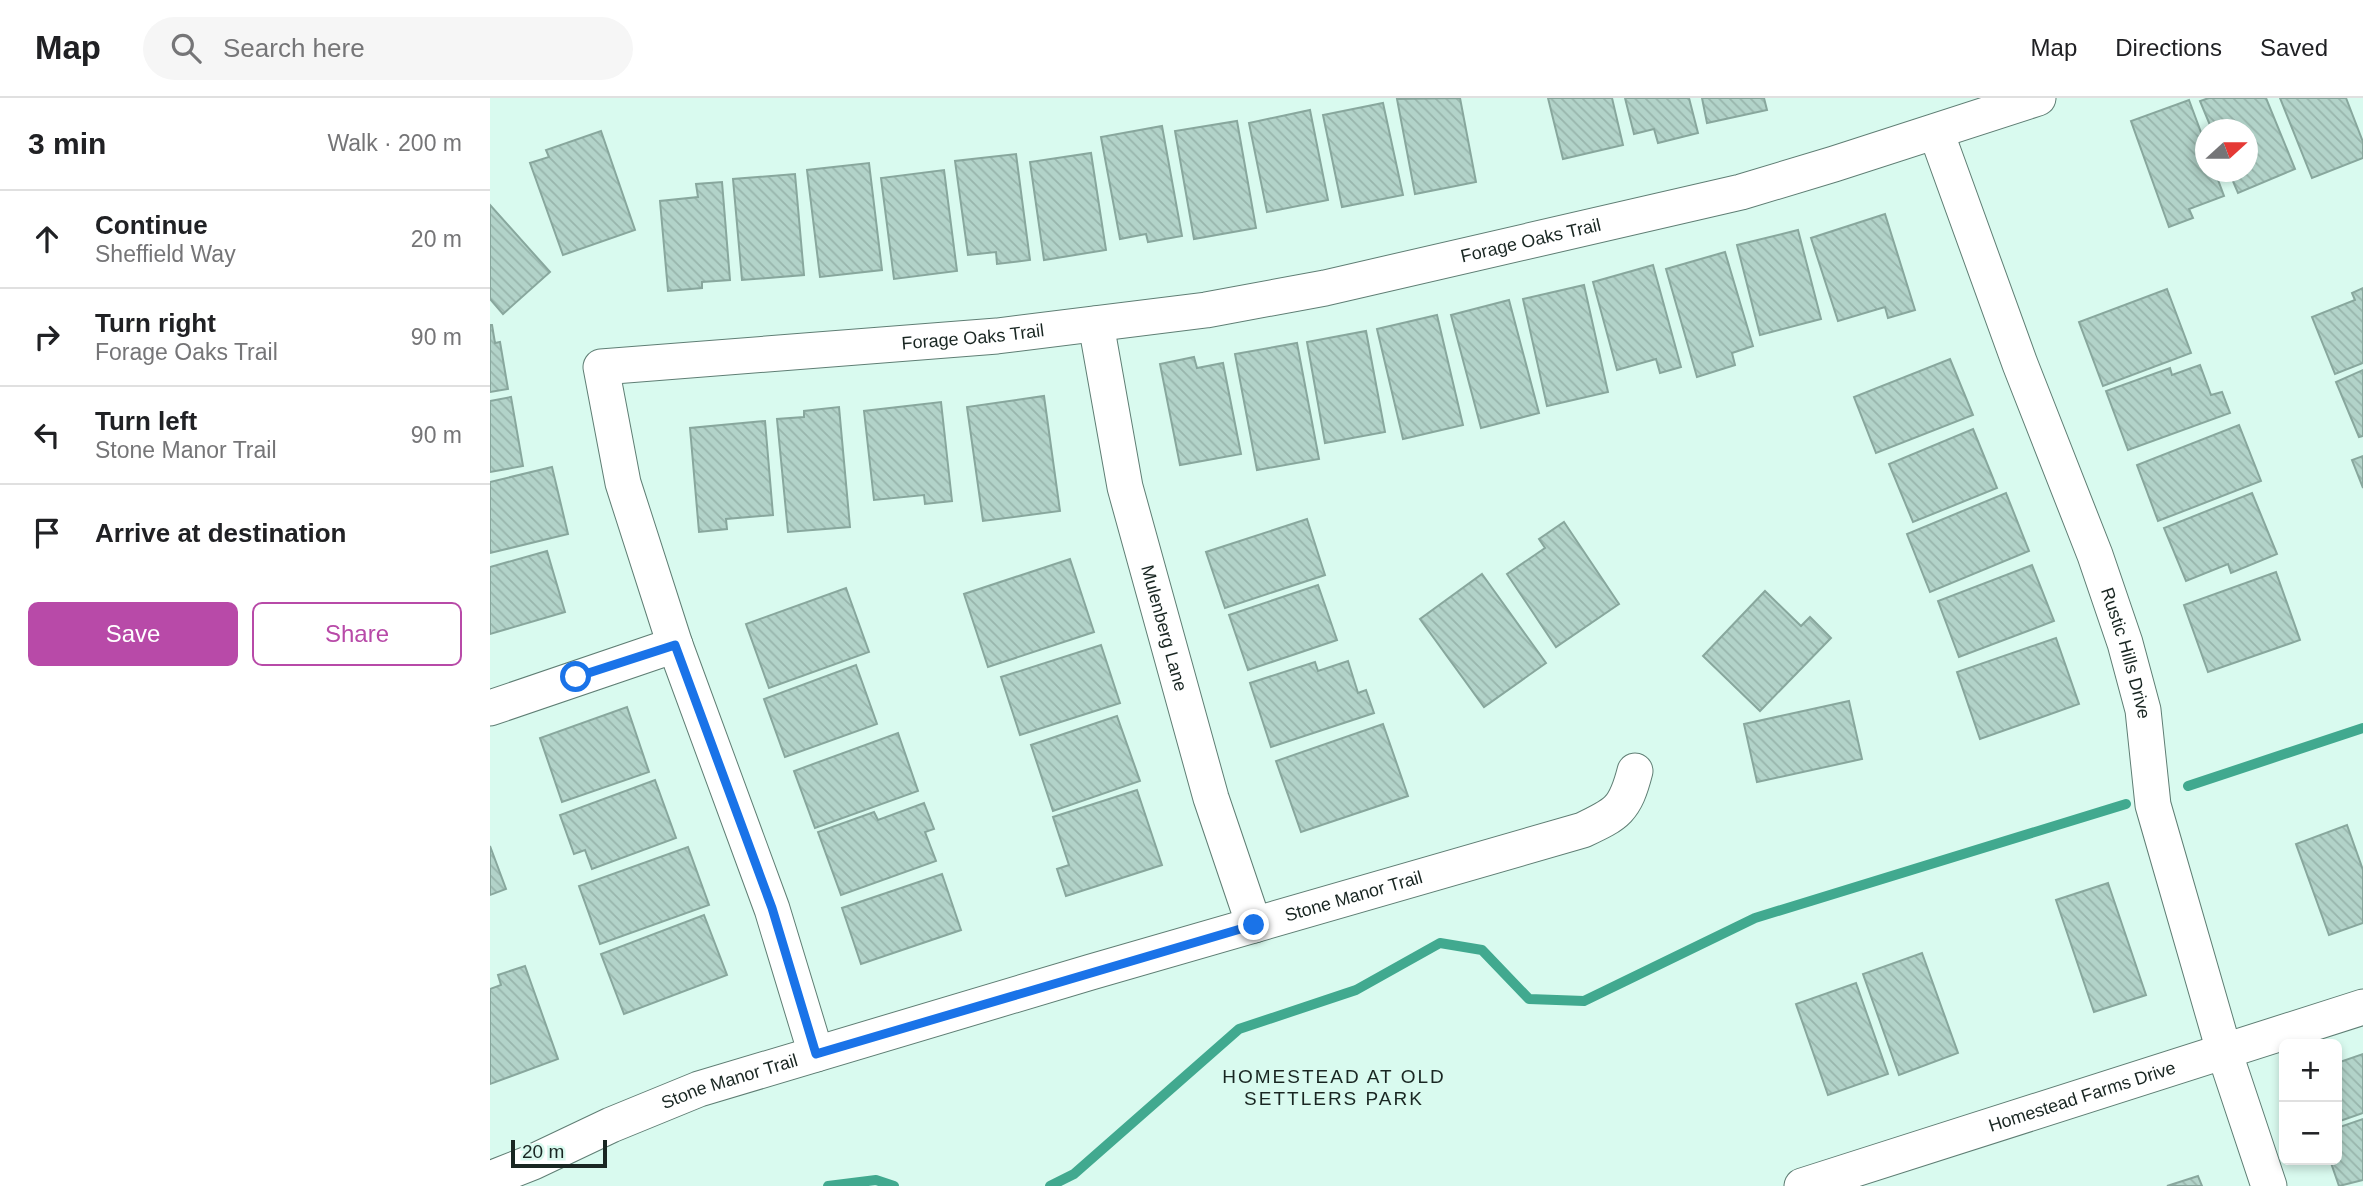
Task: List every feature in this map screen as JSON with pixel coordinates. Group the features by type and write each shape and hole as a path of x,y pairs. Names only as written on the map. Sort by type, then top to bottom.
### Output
{"street":[{"name":"Forage Oaks Trail","path":"816,1054 772,908 675,645 623,483 601,366 997,336 1206,310 1325,288 1741,192 2038,98"},
{"name":"Rustic Hills Drive","path":"1936,132 2020,364 2095,555 2125,643 2143,710 2153,805 2224,1051 2269,1186"},
{"name":"Mulenberg Lane","path":"1097,324 1125,487 1211,798 1254,925"},
{"path":"490,708 675,645"},
{"name":"Stone Manor Trail","path":"490,1179 533,1162 621,1120 688,1094 816,1054 1583,830 1615,814 1626,799 1636,771"},
{"name":"Homestead Farms Drive","path":"1812,1184 2363,1007"}],"building":[{"path":"1460,98 1476,182 1415,194 1397,99"},
{"path":"1548,98 1612,98 1623,145 1563,159"},
{"path":"1625,98 1689,98 1698,133 1658,143 1654,129 1634,134"},
{"path":"1702,98 1764,98 1767,110 1707,123"},
{"path":"2209,98 2266,98 2295,169 2238,193 2233,182 2258,182 2258,119 2207,119 2200,101"},
{"path":"2280,98 2346,98 2363,142 2363,158 2312,178"},
{"path":"2189,100 2196,119 2195,182 2219,182 2224,196 2189,209 2193,218 2169,227 2131,121"},
{"path":"1383,103 1403,195 1342,207 1323,115"},
{"path":"1310,110 1328,200 1267,212 1249,123"},
{"path":"1237,121 1256,228 1194,239 1175,131"},
{"path":"1162,126 1182,236 1148,242 1146,234 1120,239 1101,137"},
{"path":"601,131 635,230 563,255 530,163 549,157 546,150"},
{"path":"1091,153 1106,250 1044,260 1030,162"},
{"path":"1016,154 1030,260 997,264 996,252 968,255 955,161"},
{"path":"869,163 882,270 820,277 807,170"},
{"path":"944,170 957,271 894,279 881,178"},
{"path":"795,174 804,275 742,280 733,179"},
{"path":"722,182 730,280 702,282 702,288 668,291 660,201 698,197 696,184"},
{"path":"490,205 550,272 503,314 490,299"},
{"path":"1885,214 1915,310 1888,318 1885,307 1838,321 1811,238"},
{"path":"1798,230 1821,319 1760,335 1737,245"},
{"path":"1725,252 1753,346 1732,353 1735,365 1697,377 1666,269"},
{"path":"1653,265 1681,367 1660,373 1656,359 1617,370 1593,282"},
{"path":"1584,285 1608,392 1547,406 1523,299"},
{"path":"2363,288 2363,363 2335,374 2312,317 2355,300 2352,293"},
{"path":"2167,289 2191,353 2103,386 2079,322"},
{"path":"1509,300 1539,413 1481,428 1451,315"},
{"path":"1437,315 1463,425 1403,439 1377,329"},
{"path":"490,325 495,343 500,342 508,389 490,392"},
{"path":"1366,331 1385,432 1325,443 1307,342"},
{"path":"1297,343 1319,459 1257,470 1235,354"},
{"path":"1194,357 1197,368 1223,363 1241,454 1180,465 1160,364"},
{"path":"1950,359 1973,415 1876,453 1854,397"},
{"path":"2200,365 2211,395 2222,392 2230,413 2128,450 2106,391 2170,368 2172,375"},
{"path":"2363,370 2363,436 2359,437 2336,382"},
{"path":"1044,396 1060,511 983,521 967,407"},
{"path":"511,397 523,466 490,472 490,401"},
{"path":"941,402 952,501 925,504 924,495 874,500 864,411"},
{"path":"839,407 850,527 788,532 777,419 804,417 804,411"},
{"path":"765,421 773,515 726,519 727,529 699,532 690,428"},
{"path":"2239,425 2261,481 2158,521 2137,465"},
{"path":"1973,429 1997,488 1913,522 1889,464"},
{"path":"2363,456 2363,488 2352,460"},
{"path":"552,467 568,534 490,553 490,482"},
{"path":"2006,493 2029,551 1930,592 1907,534"},
{"path":"2252,493 2277,554 2231,573 2228,564 2186,581 2164,528"},
{"path":"1307,519 1325,575 1225,608 1206,552"},
{"path":"1564,522 1619,604 1556,647 1507,574 1545,548 1539,539"},
{"path":"547,551 565,612 490,634 490,567"},
{"path":"1070,559 1094,632 988,667 964,594"},
{"path":"2032,565 2054,621 1959,657 1938,601"},
{"path":"2276,572 2300,640 2208,672 2184,605"},
{"path":"1482,574 1546,663 1484,707 1420,619"},
{"path":"1318,585 1337,640 1248,670 1229,615"},
{"path":"846,588 869,652 769,688 746,624"},
{"path":"1765,591 1801,626 1810,617 1831,638 1760,711 1703,656"},
{"path":"2056,638 2079,704 1980,739 1957,672"},
{"path":"1101,645 1120,703 1020,735 1001,677"},
{"path":"1348,661 1358,693 1366,690 1374,713 1271,747 1250,683 1315,662 1318,671"},
{"path":"856,665 877,724 785,757 764,699"},
{"path":"1849,701 1862,759 1757,782 1744,724"},
{"path":"627,707 649,772 562,802 540,738"},
{"path":"1117,716 1140,781 1053,811 1031,745"},
{"path":"1383,724 1408,796 1301,832 1276,761"},
{"path":"898,733 918,791 815,828 794,771"},
{"path":"655,780 676,838 592,869 585,850 574,854 560,815"},
{"path":"1137,790 1162,865 1066,896 1057,869 1069,865 1053,817"},
{"path":"924,803 934,829 925,832 936,861 841,895 818,832 874,812 878,820"},
{"path":"2347,825 2363,870 2363,923 2329,935 2296,844"},
{"path":"490,846 506,889 490,895"},
{"path":"688,847 709,905 600,944 579,886"},
{"path":"942,874 961,930 861,964 842,908"},
{"path":"2108,883 2146,995 2094,1012 2056,900"},
{"path":"704,915 727,975 624,1014 601,954"},
{"path":"1922,953 1958,1053 1899,1075 1863,974"},
{"path":"525,966 558,1059 490,1084 490,989 501,985 498,975"},
{"path":"1856,983 1888,1074 1828,1095 1796,1004"},
{"path":"2363,1054 2363,1113 2342,1120 2342,1102 2342,1061"},
{"path":"2363,1119 2363,1180 2339,1186 2332,1165 2342,1165 2342,1126"},
{"path":"2198,1176 2202,1186 2167,1186"}],"waterway":[{"path":"2188,786 2363,728"},
{"path":"1050,1186 1074,1174 1239,1029 1356,990 1440,943 1482,950 1529,999 1584,1001 1755,918 2126,804"},
{"path":"828,1186 876,1180 894,1186"}],"district":[{"name":"HOMESTEAD AT OLD SETTLERS PARK","path":"1334,1087"}],"route":[{"path":"576,677 675,645 772,908 816,1054 1254,925"}]}
